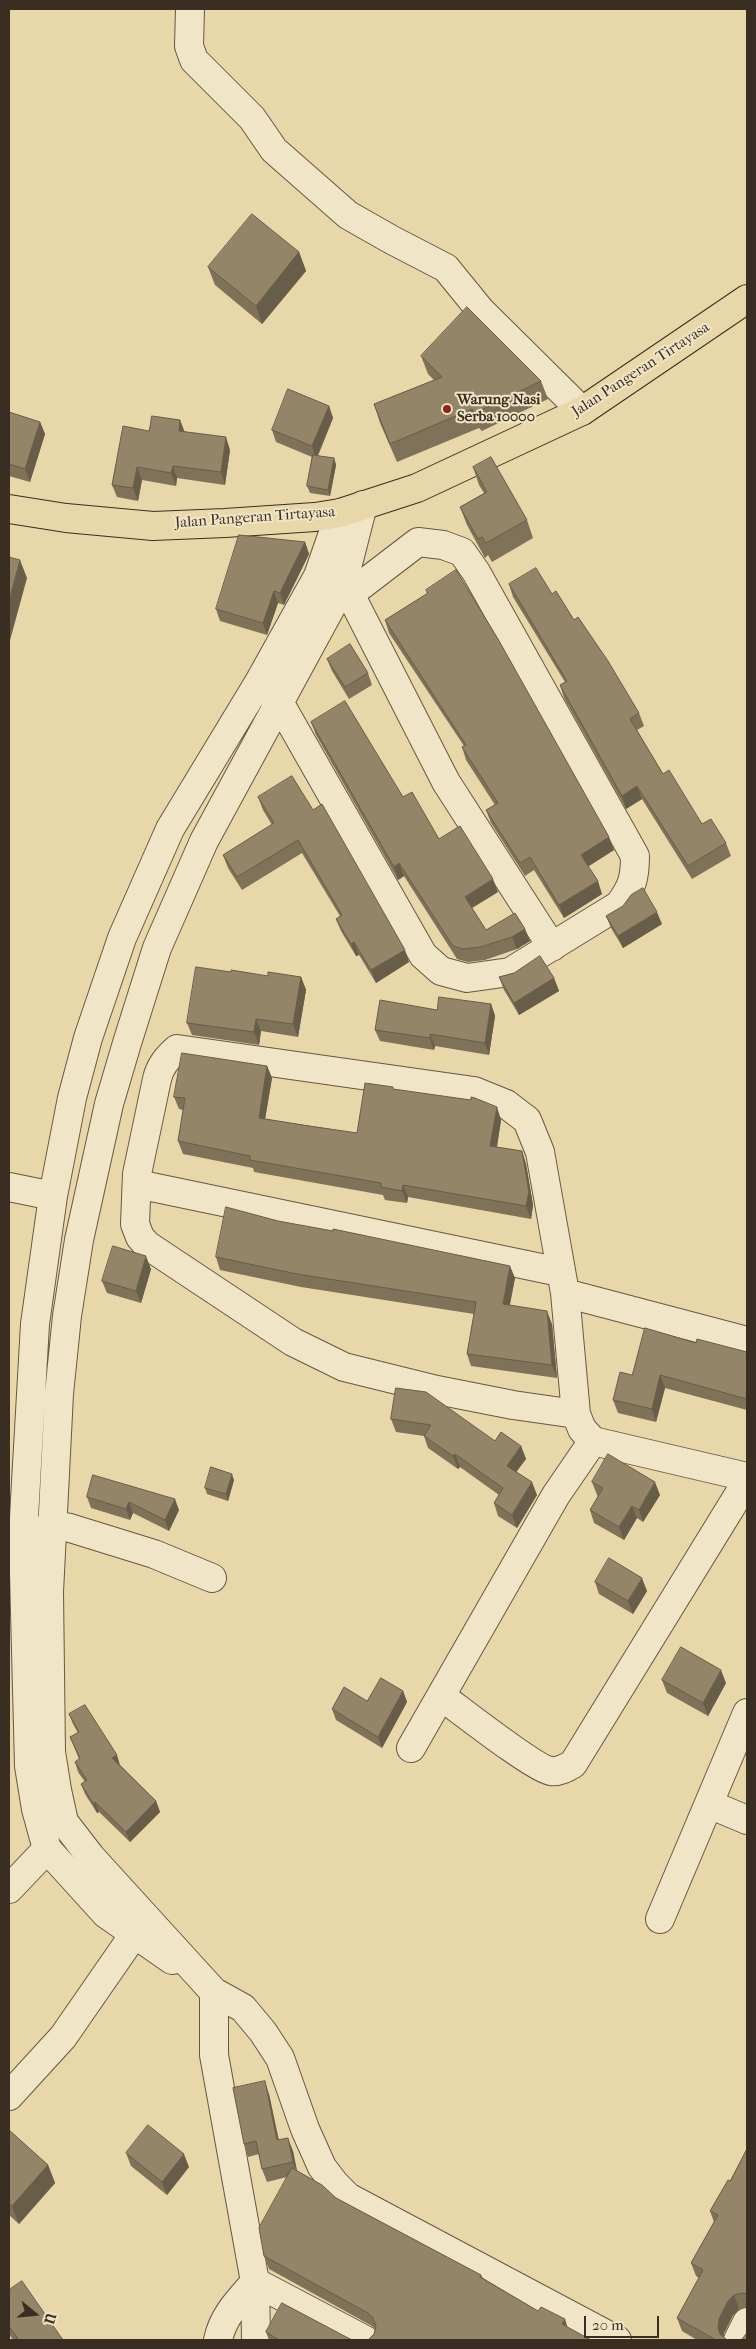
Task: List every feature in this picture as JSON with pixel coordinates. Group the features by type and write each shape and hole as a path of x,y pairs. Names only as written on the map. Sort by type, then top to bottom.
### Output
{"main road":[{"name":"Jalan Pangeran Tirtayasa","path":"9,509 66,518 153,526 315,517 352,509 417,488 582,411 747,299"}],"street":[{"path":"190,9 189,46 194,60 252,118 274,150 309,183 348,215 446,268 481,311 582,411"},
{"path":"352,509 337,586 279,702 196,860 158,948 116,1080 79,1240 67,1316 58,1394 52,1528 27,1598 50,1684 51,1752 56,1790 64,1822 140,1926 209,1987 243,2008 280,2058 305,2129 322,2168 348,2197 617,2340"},
{"path":"140,1926 106,1914 47,1849 36,1808 18,1707 27,1598 23,1535 35,1324 53,1196 79,1070 88,1038 122,938 162,846 170,829 259,682 337,586 418,542 443,545 462,552 476,572 635,856 635,874 631,889 619,905 510,972 467,978 441,971 423,955 279,702 259,682"},
{"path":"337,586 446,782 552,947"},
{"path":"162,846 196,860"},
{"path":"440,1696 533,1762 550,1771 564,1770 573,1764 747,1479 593,1441 582,1430 576,1414 563,1282 540,1152 528,1120 506,1104 474,1091 177,1049 160,1069 140,1155 135,1224 140,1237 147,1245 293,1342 344,1367 437,1390 576,1414"},
{"path":"79,1070 116,1080"},
{"path":"64,1142 140,1155"},
{"path":"138,1184 563,1282 747,1341"},
{"path":"9,1187 53,1196"},
{"path":"411,1748 556,1495 593,1441"},
{"path":"23,1535 52,1528 70,1528 154,1554 212,1578"},
{"path":"18,1707 50,1684"},
{"path":"660,1919 747,1713"},
{"path":"709,1804 747,1820"},
{"path":"9,1889 47,1849"},
{"path":"9,2096 63,2037 140,1926"},
{"path":"209,1987 214,2055 255,2282 256,2340"},
{"path":"218,2340 221,2328 235,2304 255,2282"},
{"path":"255,2282 365,2340"},
{"path":"738,2340 747,2322"}],"building":[{"path":"252,214 299,252 256,306 208,267"},
{"path":"467,307 541,381 475,413 472,409 390,444 374,404 442,377 421,356"},
{"path":"288,389 329,406 312,446 272,430"},
{"path":"9,412 40,422 25,469 9,464"},
{"path":"152,416 180,420 179,431 226,437 221,472 173,466 171,473 137,467 133,488 112,485 123,426 149,431"},
{"path":"313,455 334,458 328,490 307,486"},
{"path":"491,457 527,520 486,543 482,537 478,539 460,507 487,492 473,467"},
{"path":"239,535 305,542 280,593 274,591 263,623 216,609"},
{"path":"9,557 20,560 9,601"},
{"path":"536,568 552,594 556,591 574,620 578,617 608,661 639,713 630,719 663,774 669,770 702,824 711,819 726,843 688,866 637,786 622,796 560,685 567,681 509,584"},
{"path":"456,570 498,639 609,837 581,855 598,881 559,905 530,857 520,863 486,810 498,803 462,747 466,745 385,620 428,593 426,590"},
{"path":"350,644 368,673 345,687 327,659"},
{"path":"345,701 403,797 412,792 439,839 460,826 493,879 465,897 486,930 515,913 525,929 512,937 480,947 463,949 453,946 399,863 394,867 311,722"},
{"path":"292,776 313,810 322,804 405,950 371,970 354,942 351,944 336,919 342,915 298,840 237,877 223,855 274,823 258,797"},
{"path":"643,888 657,912 618,936 606,916 623,906 631,895"},
{"path":"540,956 554,978 514,1003 499,977 514,973"},
{"path":"196,967 268,976 268,972 301,977 293,1024 256,1019 254,1032 187,1023"},
{"path":"439,997 491,1004 485,1043 430,1034 430,1038 375,1030 380,1000 437,1010"},
{"path":"182,1053 267,1066 259,1118 357,1133 365,1083 471,1100 471,1097 497,1107 490,1146 522,1151 529,1192 526,1206 403,1185 402,1191 381,1187 381,1183 250,1160 250,1156 178,1141 185,1098 174,1097"},
{"path":"226,1207 278,1221 333,1231 333,1229 510,1266 503,1304 547,1311 552,1365 467,1354 476,1302 297,1274 216,1257"},
{"path":"113,1246 146,1256 136,1291 102,1281"},
{"path":"645,1328 696,1343 697,1339 747,1352 747,1399 660,1375 652,1409 613,1400 620,1372 632,1375"},
{"path":"396,1388 426,1392 495,1441 501,1432 521,1446 507,1466 532,1482 512,1515 494,1503 503,1488 455,1454 453,1456 424,1436 431,1425 391,1419"},
{"path":"608,1454 655,1482 639,1510 632,1506 619,1527 590,1510 603,1488 592,1482"},
{"path":"211,1467 232,1474 226,1494 205,1488"},
{"path":"93,1475 175,1499 165,1520 129,1502 126,1509 87,1497"},
{"path":"609,1558 642,1578 628,1601 595,1582"},
{"path":"681,1647 721,1670 703,1703 662,1680"},
{"path":"381,1678 403,1691 378,1737 332,1709 344,1687 367,1701"},
{"path":"85,1705 117,1755 112,1758 156,1801 126,1832 95,1802 93,1803 81,1784 87,1780 75,1762 80,1758 70,1737 79,1732 69,1714"},
{"path":"265,2081 277,2140 288,2138 293,2162 262,2169 256,2141 244,2144 233,2088"},
{"path":"148,2125 184,2154 162,2182 126,2153"},
{"path":"9,2130 48,2165 12,2206 9,2203"},
{"path":"747,2149 747,2294 734,2295 728,2301 719,2319 718,2328 720,2334 727,2340 716,2340 677,2318 703,2270 691,2263 718,2215 710,2211 728,2180 730,2181"},
{"path":"292,2168 322,2185 336,2198 481,2275 480,2277 538,2311 541,2307 565,2319 562,2324 591,2340 368,2340 374,2334 376,2326 373,2318 368,2313 264,2256 259,2228"},
{"path":"22,2281 63,2340 19,2340 9,2326 9,2290"},
{"path":"282,2303 352,2340 279,2340 266,2332"},
{"path":"747,2333 747,2340 739,2340 742,2339"}],"place":[{"name":"Warung Nasi Serba 10000","path":"447,409"}]}
